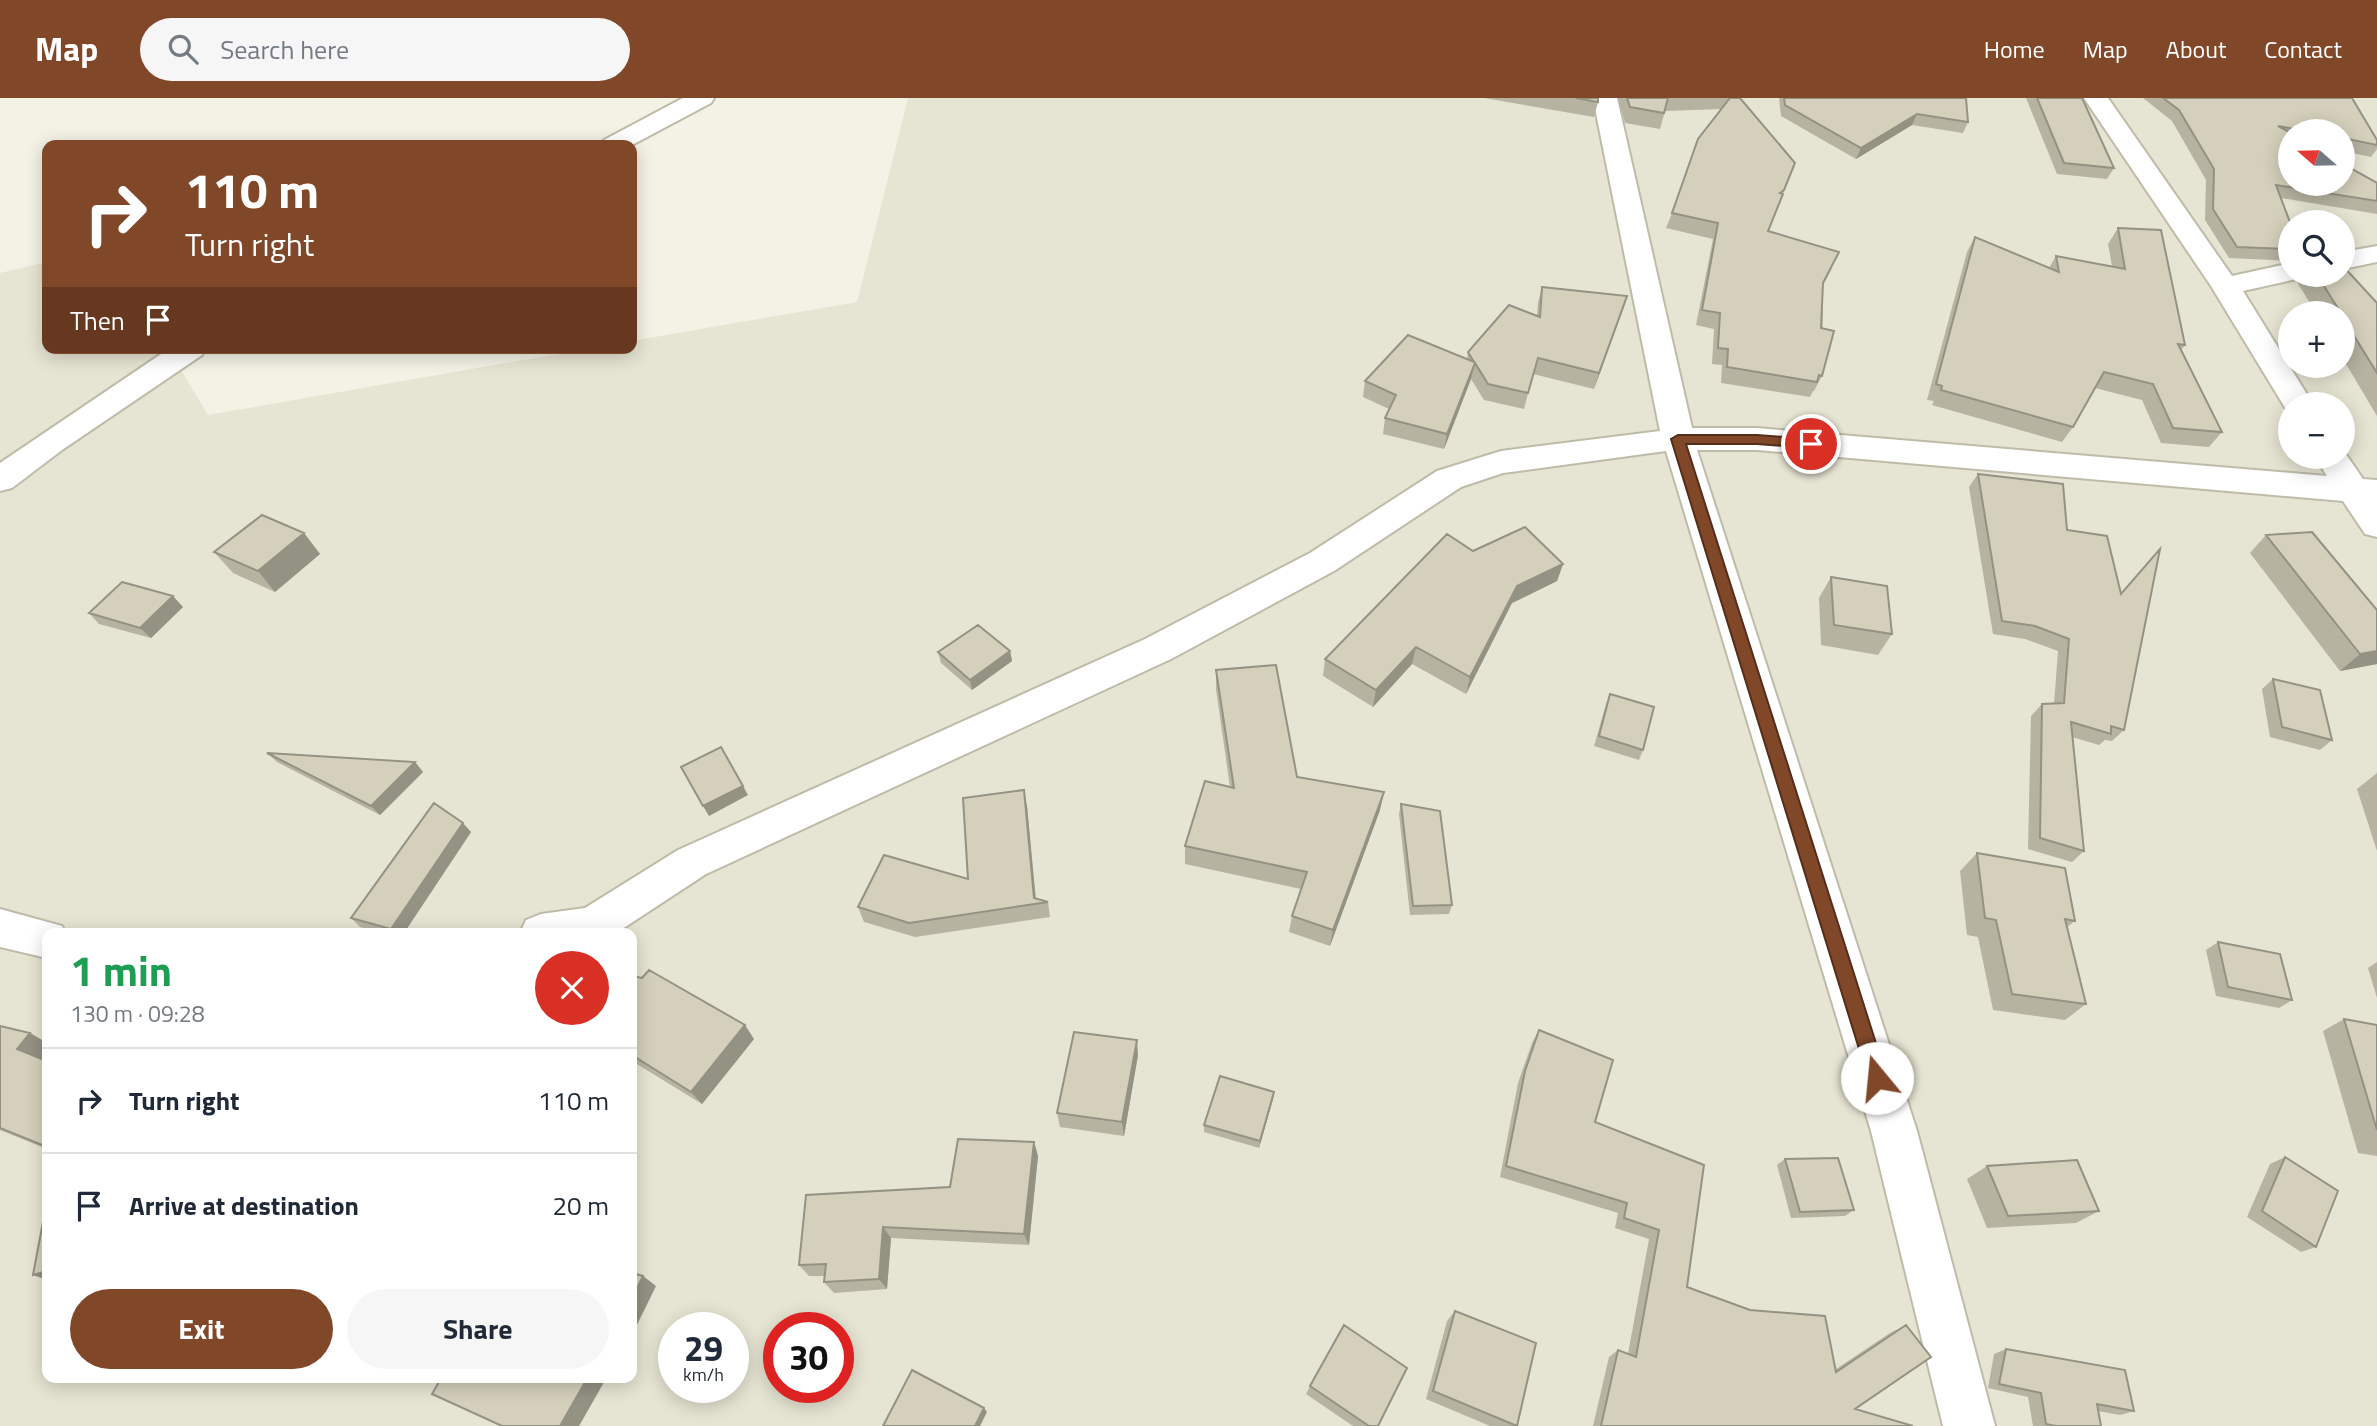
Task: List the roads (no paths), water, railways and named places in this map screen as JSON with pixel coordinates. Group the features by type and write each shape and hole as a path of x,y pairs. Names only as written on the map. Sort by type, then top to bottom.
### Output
{"street":[{"path":"622,140 702,98"},
{"path":"1605,98 1678,439 1894,1131 1969,1426"},
{"path":"2096,98 2225,286 2291,392"},
{"path":"2355,259 2377,254"},
{"path":"2225,286 2278,275"},
{"path":"0,480 51,442 182,354"},
{"path":"574,928 593,925 692,862 1158,649 1322,562 1449,479 1501,462 1678,439 1757,439 2365,492"},
{"path":"2343,469 2365,492 2377,525"},
{"path":"0,928 42,938"}]}
